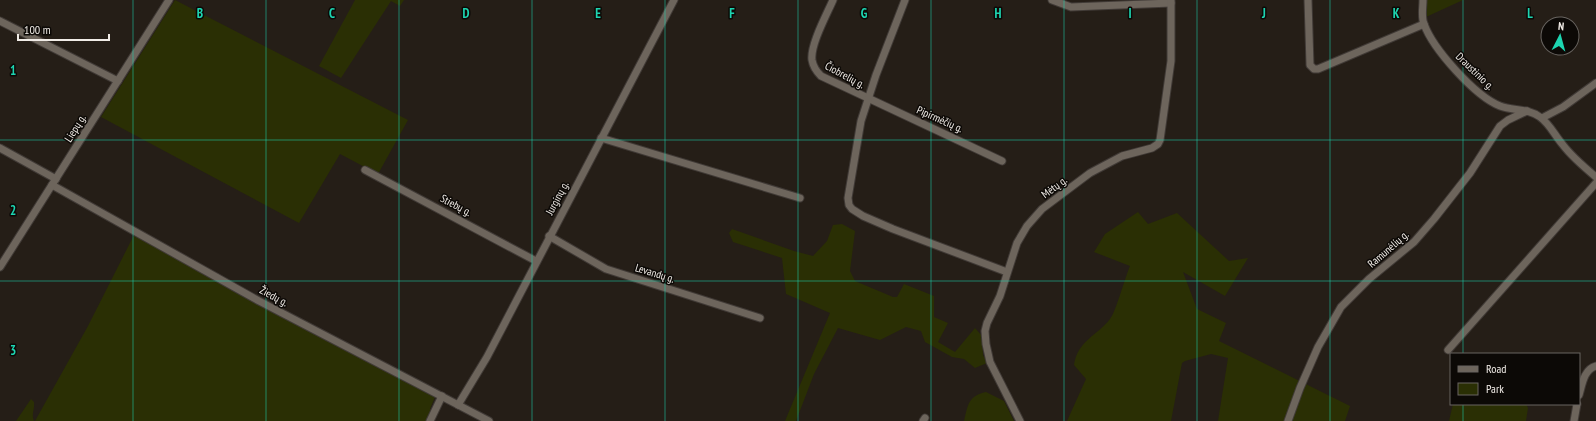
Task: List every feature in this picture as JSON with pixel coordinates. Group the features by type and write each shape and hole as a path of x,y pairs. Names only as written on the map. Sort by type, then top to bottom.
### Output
{"street":[{"name":"Liepų g.","path":"0,267 169,0"},
{"name":"Jurginų g.","path":"458,405 487,357 549,236 674,0"},
{"name":"Čiobrelių g.","path":"833,0 812,48 812,60 814,66 821,76 868,99"},
{"path":"905,0 861,121 848,198 849,205 852,210 893,229 1007,272"},
{"path":"1052,0 1071,7 1171,1"},
{"path":"1308,0 1310,65 1314,69 1318,69 1424,24 1422,0"},
{"name":"Mėtų g.","path":"1020,421 990,362 985,331 987,323 1000,296 1017,243 1027,226 1042,210 1095,170 1122,156 1152,148 1158,144 1166,103 1171,61 1171,1"},
{"path":"0,21 118,81"},
{"name":"Draustinio g.","path":"1424,24 1435,44 1466,80 1491,101 1506,107 1535,113 1542,118 1563,145 1596,177"},
{"path":"1542,118 1563,107 1596,84"},
{"name":"Pipirmėčių g.","path":"868,99 1002,161"},
{"path":"1506,107 1508,112 1508,120"},
{"name":"Ramunėlių g.","path":"1288,421 1300,388 1318,347 1341,307 1369,279 1414,242 1470,173 1496,131 1508,120 1527,111"},
{"path":"601,138 800,198"},
{"name":"Žiedų g.","path":"0,148 54,182 259,300 489,421"},
{"name":"Stiebų g.","path":"365,170 536,261"},
{"path":"1448,350 1596,183"},
{"name":"Levandų g.","path":"549,236 606,269 760,318"},
{"path":"1580,392 1588,371 1591,367 1596,366"},
{"path":"430,421 442,396"},
{"path":"1574,421 1577,405"}],"green space":[{"path":"175,0 408,120 378,174 340,154 299,223 101,117"},
{"path":"355,0 404,0 400,6 391,1 341,78 319,66"},
{"path":"1426,0 1463,0 1426,17"},
{"path":"1138,212 1148,224 1177,213 1229,261 1248,258 1225,296 1183,272 1197,309 1226,323 1219,341 1350,406 1345,421 1218,421 1228,358 1211,354 1182,363 1171,421 1067,421 1086,379 1074,365 1076,357 1083,344 1110,319 1118,302 1130,266 1094,252 1105,234"},
{"path":"842,224 855,231 850,271 855,281 893,297 897,297 904,284 934,296 934,317 948,323 938,342 955,352 975,328 982,336 983,355 987,363 975,368 964,359 952,357 925,342 921,331 906,327 880,340 838,328 814,374 796,421 785,421 830,313 786,294 782,258 733,242 729,233 732,229 794,251 813,256 827,241 833,225"},
{"path":"134,235 256,304 435,397 430,409 433,412 428,421 35,421 88,326"},
{"path":"986,392 1004,401 1014,421 964,421 968,406 972,399"},
{"path":"31,399 34,402 34,421 16,421"},
{"path":"1453,405 1526,405 1528,408 1526,421 1449,421"}]}
